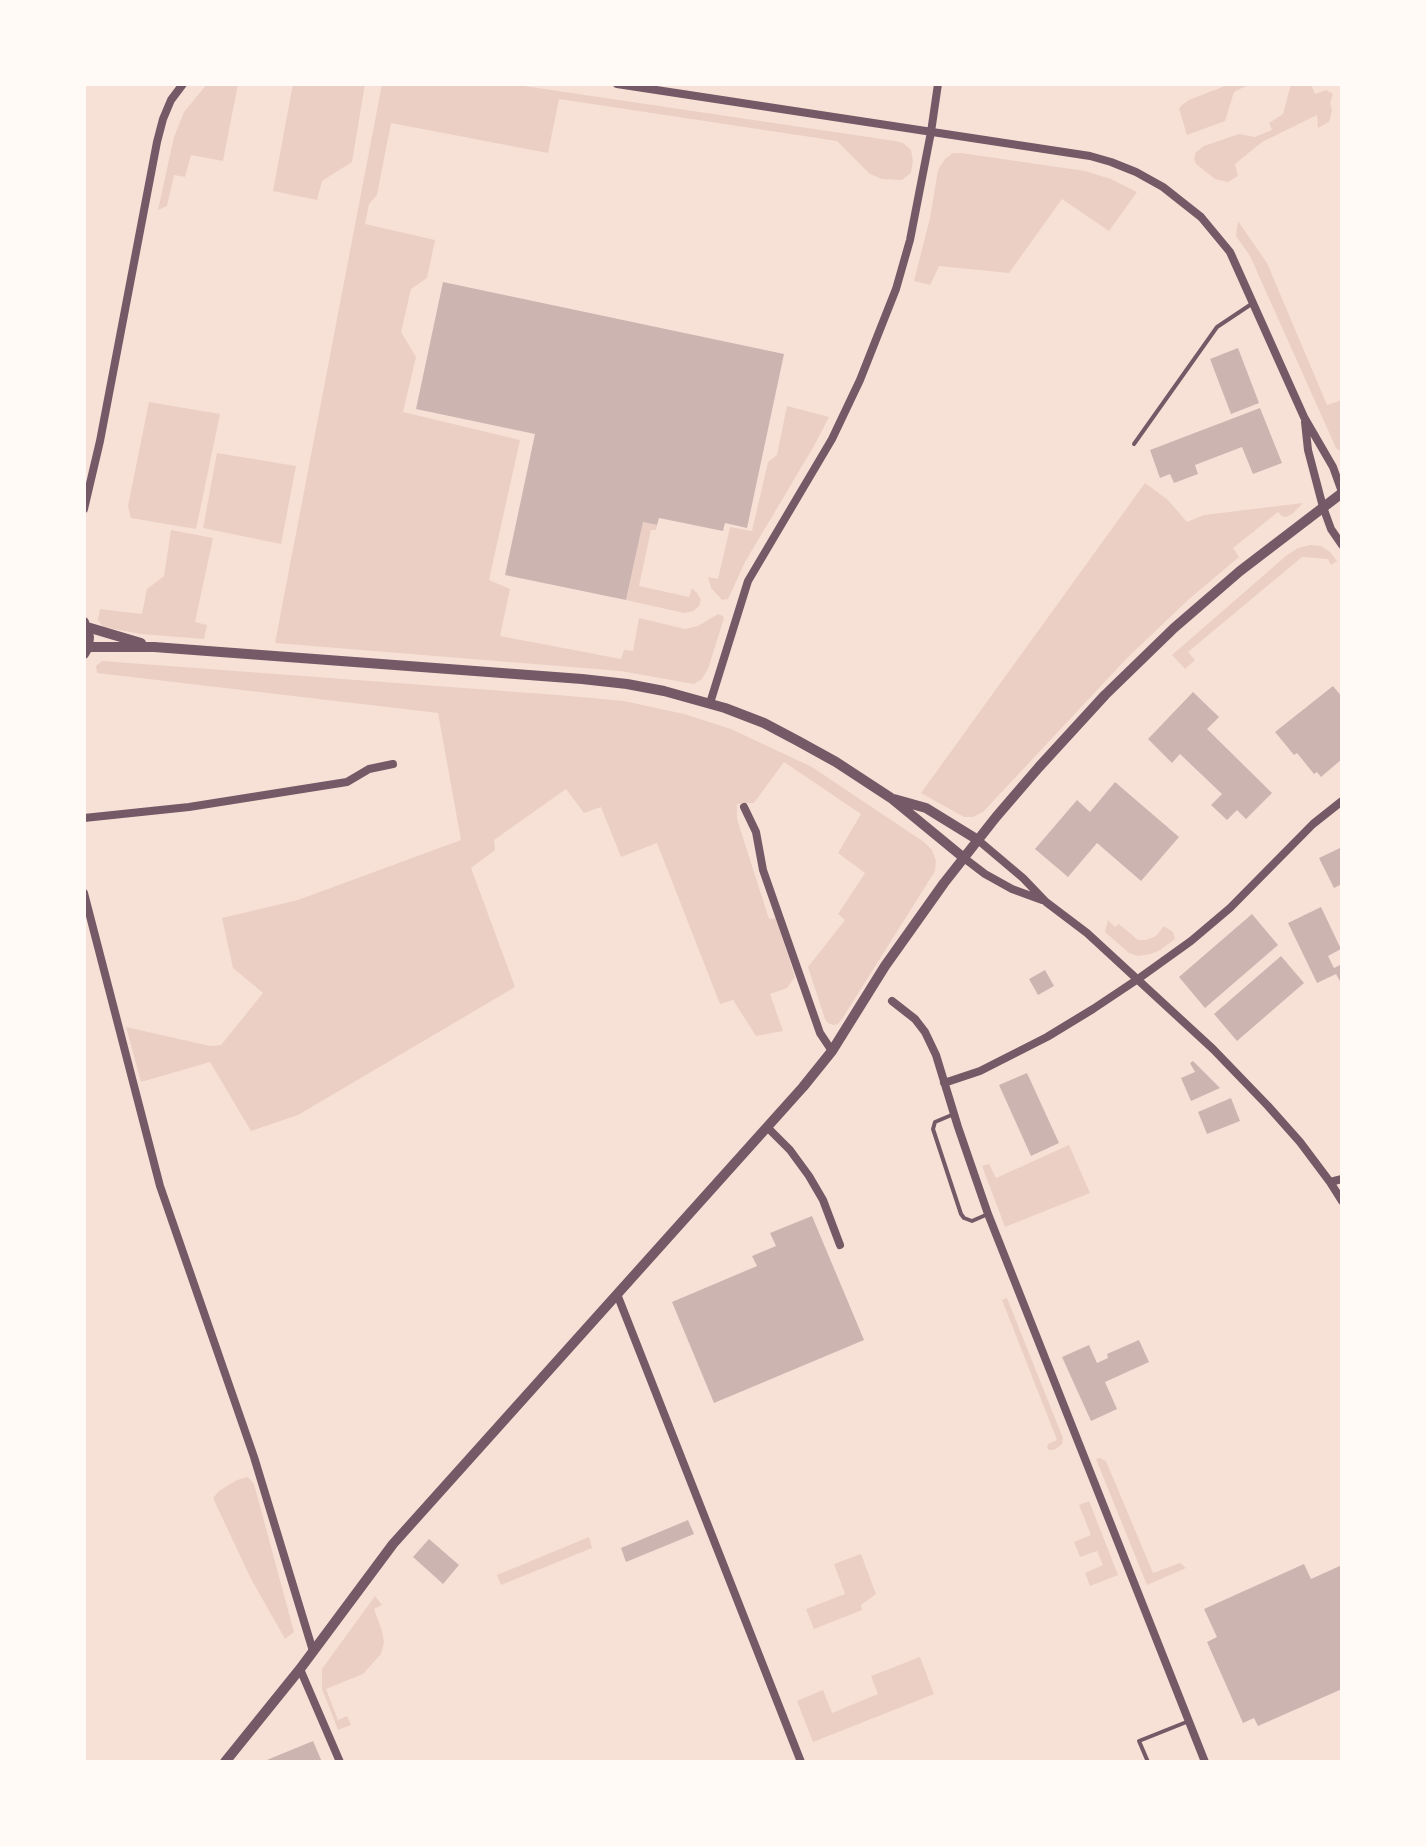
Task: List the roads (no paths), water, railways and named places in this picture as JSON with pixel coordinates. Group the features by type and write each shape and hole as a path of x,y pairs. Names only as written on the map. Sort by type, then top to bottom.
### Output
{"street":[{"path":"84,509 100,441 157,142 171,100 183,84"},
{"path":"225,1762 300,1669 393,1544 803,1087 832,1051 885,966 964,858 1039,767 1105,695 1174,628 1240,571 1342,492 1333,467 1304,417 1230,252 1212,228 1177,197 1136,172 1090,156 617,84"},
{"path":"710,703 748,581 832,439 860,380 896,289 910,240 938,84"},
{"path":"1304,417 1308,450 1323,507 1331,529 1342,545"},
{"path":"86,624 154,647"},
{"path":"86,624 89,637 86,650 154,647 582,679 627,684 710,703 764,723 836,762 891,798 985,874 1046,902"},
{"path":"84,818 189,807 347,782 369,769 393,764"},
{"path":"891,798 926,808 978,840 1046,902 1087,933 1213,1049 1268,1106 1300,1142 1342,1201"},
{"path":"944,1083 980,1071 1047,1037 1138,979 1230,908 1313,824 1342,801"},
{"path":"744,807 756,832 763,870 820,1033 832,1051"},
{"path":"84,893 160,1186 254,1457 313,1651"},
{"path":"892,1001 915,1019 936,1055 988,1214 1205,1762"},
{"path":"767,1127 790,1150 809,1176 823,1200 840,1245"},
{"path":"1330,1182 1342,1179"},
{"path":"617,1294 801,1762"},
{"path":"300,1669 340,1762"}],"lane":[{"path":"1134,444 1217,327 1253,303"},
{"path":"954,1114 935,1122 933,1129 961,1214 972,1221 988,1214"},
{"path":"1148,1762 1139,1741 1189,1721"}]}
